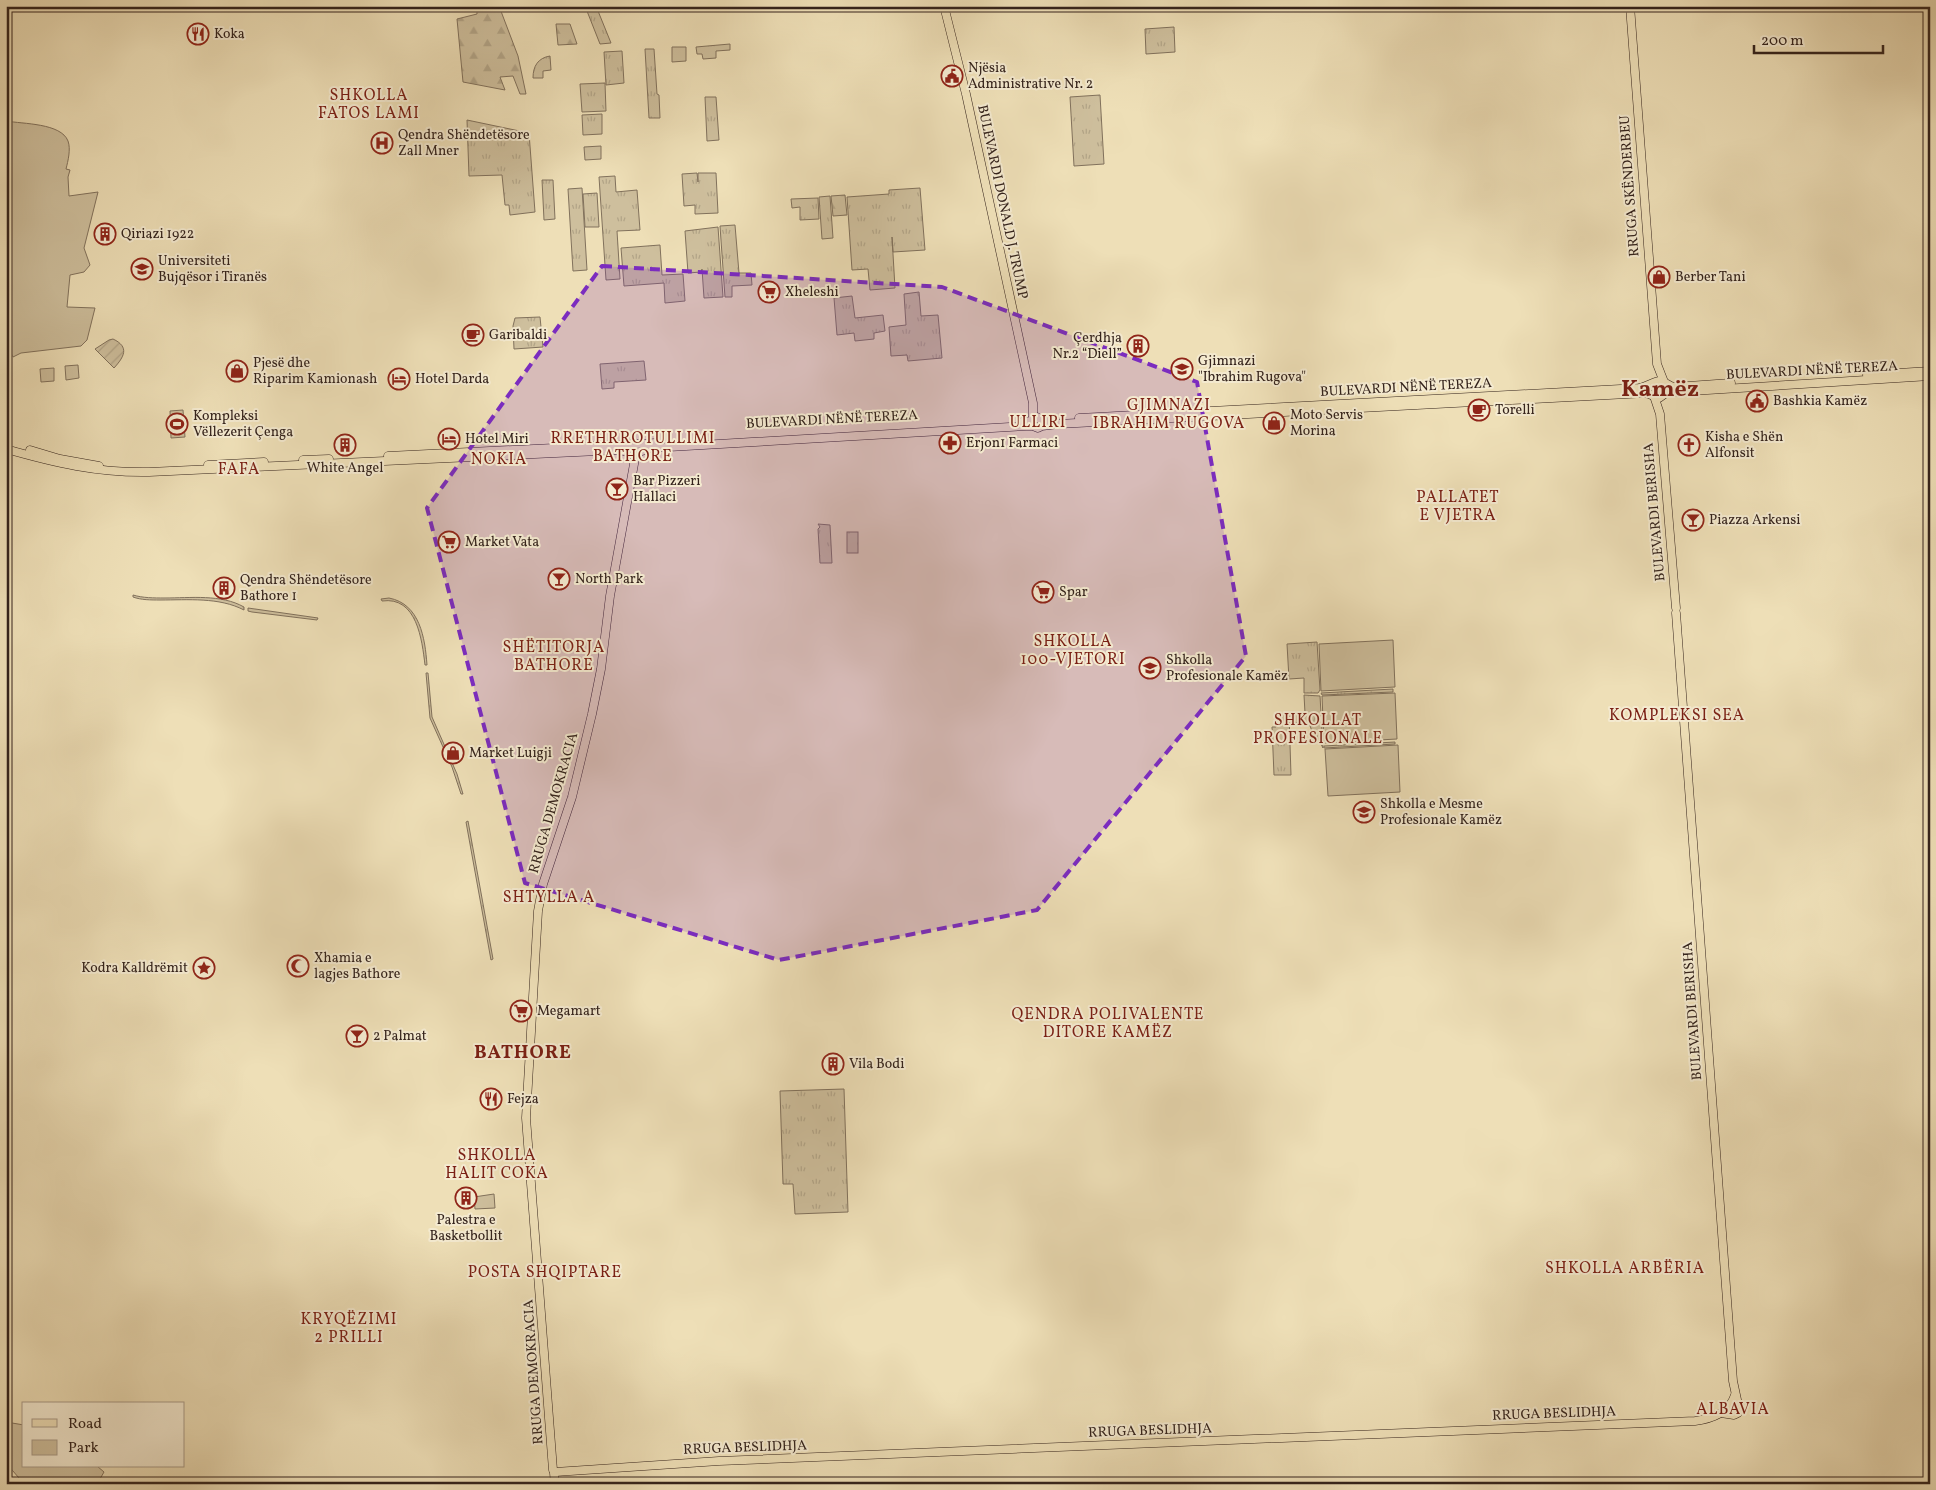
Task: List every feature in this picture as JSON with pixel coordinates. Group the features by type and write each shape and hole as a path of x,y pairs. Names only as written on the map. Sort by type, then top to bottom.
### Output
{"main road":[{"name":"BULEVARDI DONALD J. TRUMP","path":"944,6 966,94 1037,422"},
{"name":"RRUGA SKËNDERBEU","path":"1630,6 1657,364 1665,389"},
{"name":"RRUGA SKËNDERBEU","path":"1653,384 1657,364"},
{"name":"BULEVARDI NËNË TEREZA","path":"1780,383 1930,371"},
{"name":"BULEVARDI NËNË TEREZA","path":"1037,422 1653,395 1659,398 1665,389 1674,387 1930,376"},
{"name":"BULEVARDI NËNË TEREZA","path":"6,449 80,468 134,473 633,449 1037,422 1640,388 1658,381 1665,389"},
{"path":"1653,384 1650,389 1653,395"},
{"name":"BULEVARDI BERISHA","path":"1660,414 1665,389"},
{"name":"BULEVARDI BERISHA","path":"1653,395 1660,414 1676,610 1735,1395 1732,1409"},
{"name":"BULEVARDI NËNË TEREZA","path":"6,444 85,464 131,468 633,449"},
{"name":"RRUGA DEMOKRACIA","path":"555,1484 526,1118 538,912 543,884 575,784 600,676 610,596 632,475 633,449"},
{"name":"RRUGA BESLIDHJA","path":"554,1472 719,1461 1696,1421 1732,1409"}],"highlighted area":[{"path":"602,266 942,287 1197,382 1246,656 1037,910 779,960 525,883 427,508"}],"green space":[{"path":"499,6 518,56 526,94 520,94 513,76 500,77 505,90 463,82 457,19 477,14 477,9"},
{"path":"585,6 596,6 611,43 600,44"},
{"path":"556,24 570,24 577,44 558,45"},
{"path":"1174,27 1175,52 1146,54 1145,29"},
{"path":"730,44 730,50 716,51 716,58 703,59 702,54 697,54 696,47"},
{"path":"672,47 686,47 686,61 672,62"},
{"path":"645,49 654,49 660,118 649,118"},
{"path":"622,51 624,83 606,85 604,52"},
{"path":"550,56 551,70 543,71 543,78 533,78 537,63"},
{"path":"605,83 606,111 582,112 580,84"},
{"path":"1100,95 1104,164 1074,166 1070,97"},
{"path":"705,97 716,97 719,140 707,141"},
{"path":"602,114 602,134 583,135 582,115"},
{"path":"467,120 529,133 535,212 510,215 509,205 505,205 502,175 469,176"},
{"path":"6,121 41,125 64,135 68,141 69,148 66,169 70,170 68,177 69,196 98,192 84,248 90,265 84,272 70,275 67,307 95,308 87,340 81,346 21,353 13,357 6,344"},
{"path":"601,146 601,159 585,160 584,147"},
{"path":"697,173 698,182 698,173 716,173 718,213 695,214 695,205 684,206 682,174"},
{"path":"615,176 616,192 637,190 640,230 617,231 620,279 606,280 599,177"},
{"path":"542,180 553,180 555,219 544,220"},
{"path":"582,188 587,270 573,271 568,189"},
{"path":"920,188 925,250 893,252 892,237 895,288 870,290 868,269 852,270 847,197 889,194 889,190"},
{"path":"597,193 599,227 585,227 583,194"},
{"path":"845,195 847,215 833,216 831,196"},
{"path":"830,196 833,238 822,239 819,197"},
{"path":"818,198 819,219 800,220 800,207 792,208 791,199"},
{"path":"735,225 739,273 751,273 752,285 732,286 732,297 725,297 720,226"},
{"path":"718,227 723,297 704,298 702,269 701,272 688,273 685,231"},
{"path":"660,245 662,275 683,274 685,301 665,303 664,283 624,286 621,248"},
{"path":"919,292 921,316 938,315 942,358 908,361 907,355 891,356 889,327 906,325 904,294"},
{"path":"852,296 855,318 883,315 885,331 874,333 874,339 855,341 854,333 837,335 834,298"},
{"path":"540,317 543,347 514,349 513,326 515,318"},
{"path":"113,339 122,345 124,352 114,368 95,349"},
{"path":"644,361 646,380 614,382 614,388 602,389 600,364"},
{"path":"78,365 79,378 66,380 65,366"},
{"path":"54,368 54,381 41,382 40,369"},
{"name":"Kompleksi Vëllezerit Çenga","path":"183,410 185,437 171,438 170,411"},
{"path":"818,524 830,525 832,563 820,563 818,529 820,527"},
{"path":"847,532 858,532 858,553 847,553"},
{"path":"133,595 152,598 216,598 235,603 244,607 244,610 214,601 146,600 133,597"},
{"path":"389,598 399,601 408,607 414,615 425,644 427,665 425,665 416,622 403,605 394,601 382,601 381,599"},
{"path":"248,608 318,618 317,620 252,612 248,611"},
{"path":"1393,640 1395,687 1321,691 1319,644"},
{"path":"1317,642 1320,690 1318,693 1304,693 1304,678 1289,679 1287,644"},
{"path":"426,673 428,673 432,717 457,774 463,794 461,794 452,767 430,718"},
{"path":"1393,689 1393,692 1322,695 1321,693"},
{"path":"1395,693 1397,739 1324,743 1322,696"},
{"path":"1304,695 1320,696 1323,748 1316,734 1313,734 1309,723 1302,725 1295,722 1291,724 1290,713 1305,713"},
{"path":"1275,714 1289,714 1291,775 1274,775 1272,727 1276,727"},
{"path":"1395,742 1395,744 1324,748 1324,746"},
{"path":"1398,745 1400,792 1328,796 1325,749"},
{"path":"468,821 493,959 491,960 466,822"},
{"path":"844,1089 848,1212 795,1214 793,1184 783,1184 780,1091"},
{"path":"494,1194 495,1208 475,1209 474,1197"},
{"path":"6,1422 22,1425 22,1468 99,1468 104,1472 97,1484 21,1484 19,1478 6,1463"}],"place":[{"name":"Koka","path":"198,34"},
{"name":"Njësia Administrative Nr. 2","path":"952,76"},
{"name":"Qendra Shëndetësore Zall Mner","path":"382,143"},
{"name":"Qiriazi 1922","path":"105,234"},
{"name":"Universiteti Bujqësor i Tiranës","path":"142,269"},
{"name":"Berber Tani","path":"1659,277"},
{"name":"Xheleshi","path":"769,292"},
{"name":"Garibaldi","path":"473,335"},
{"name":"Çerdhja Nr.2 “Diell”","path":"1138,346"},
{"name":"Gjimnazi \"Ibrahim Rugova\"","path":"1182,369"},
{"name":"Pjesë dhe Riparim Kamionash","path":"237,371"},
{"name":"Hotel Darda","path":"399,379"},
{"name":"Bashkia Kamëz","path":"1757,401"},
{"name":"Torelli","path":"1479,410"},
{"name":"Moto Servis Morina","path":"1274,423"},
{"name":"Kompleksi Vëllezerit Çenga","path":"177,424"},
{"name":"Hotel Miri","path":"449,439"},
{"name":"Erjon1 Farmaci","path":"950,443"},
{"name":"White Angel","path":"345,445"},
{"name":"Kisha e Shën Alfonsit","path":"1689,445"},
{"name":"Bar Pizzeri Hallaci","path":"617,489"},
{"name":"Piazza Arkensi","path":"1693,520"},
{"name":"Market Vata","path":"449,542"},
{"name":"North Park","path":"559,579"},
{"name":"Qendra Shëndetësore Bathore 1","path":"224,588"},
{"name":"Spar","path":"1043,592"},
{"name":"Shkolla Profesionale Kamëz","path":"1150,668"},
{"name":"Market Luigji","path":"453,753"},
{"name":"Shkolla e Mesme Profesionale Kamëz","path":"1364,812"},
{"name":"Xhamia e lagjes Bathore","path":"298,966"},
{"name":"Kodra Kalldrëmit","path":"204,968"},
{"name":"Megamart","path":"521,1011"},
{"name":"2 Palmat","path":"357,1036"},
{"name":"Vila Bodi","path":"833,1064"},
{"name":"Fejza","path":"491,1099"},
{"name":"Palestra e Basketbollit","path":"466,1198"}],"district":[{"name":"SHKOLLA FATOS LAMI","path":"369,105"},
{"name":"Kamëz","path":"1660,390"},
{"name":"GJIMNAZI IBRAHIM RUGOVA","path":"1169,415"},
{"name":"ULLIRI","path":"1038,423"},
{"name":"RRETHRROTULLIMI BATHORE","path":"633,448"},
{"name":"NOKIA","path":"499,460"},
{"name":"FAFA","path":"239,470"},
{"name":"PALLATET E VJETRA","path":"1458,507"},
{"name":"SHKOLLA 100-VJETORI","path":"1073,651"},
{"name":"SHËTITORJA BATHORE","path":"554,657"},
{"name":"KOMPLEKSI SEA","path":"1677,716"},
{"name":"SHKOLLAT PROFESIONALE","path":"1318,730"},
{"name":"SHTYLLA A","path":"549,898"},
{"name":"QENDRA POLIVALENTE DITORE KAMËZ","path":"1108,1024"},
{"name":"BATHORE","path":"523,1053"},
{"name":"SHKOLLA HALIT COKA","path":"497,1165"},
{"name":"SHKOLLA ARBËRIA","path":"1625,1269"},
{"name":"POSTA SHQIPTARE","path":"545,1273"},
{"name":"KRYQËZIMI 2 PRILLI","path":"349,1329"},
{"name":"ALBAVIA","path":"1733,1410"}]}
